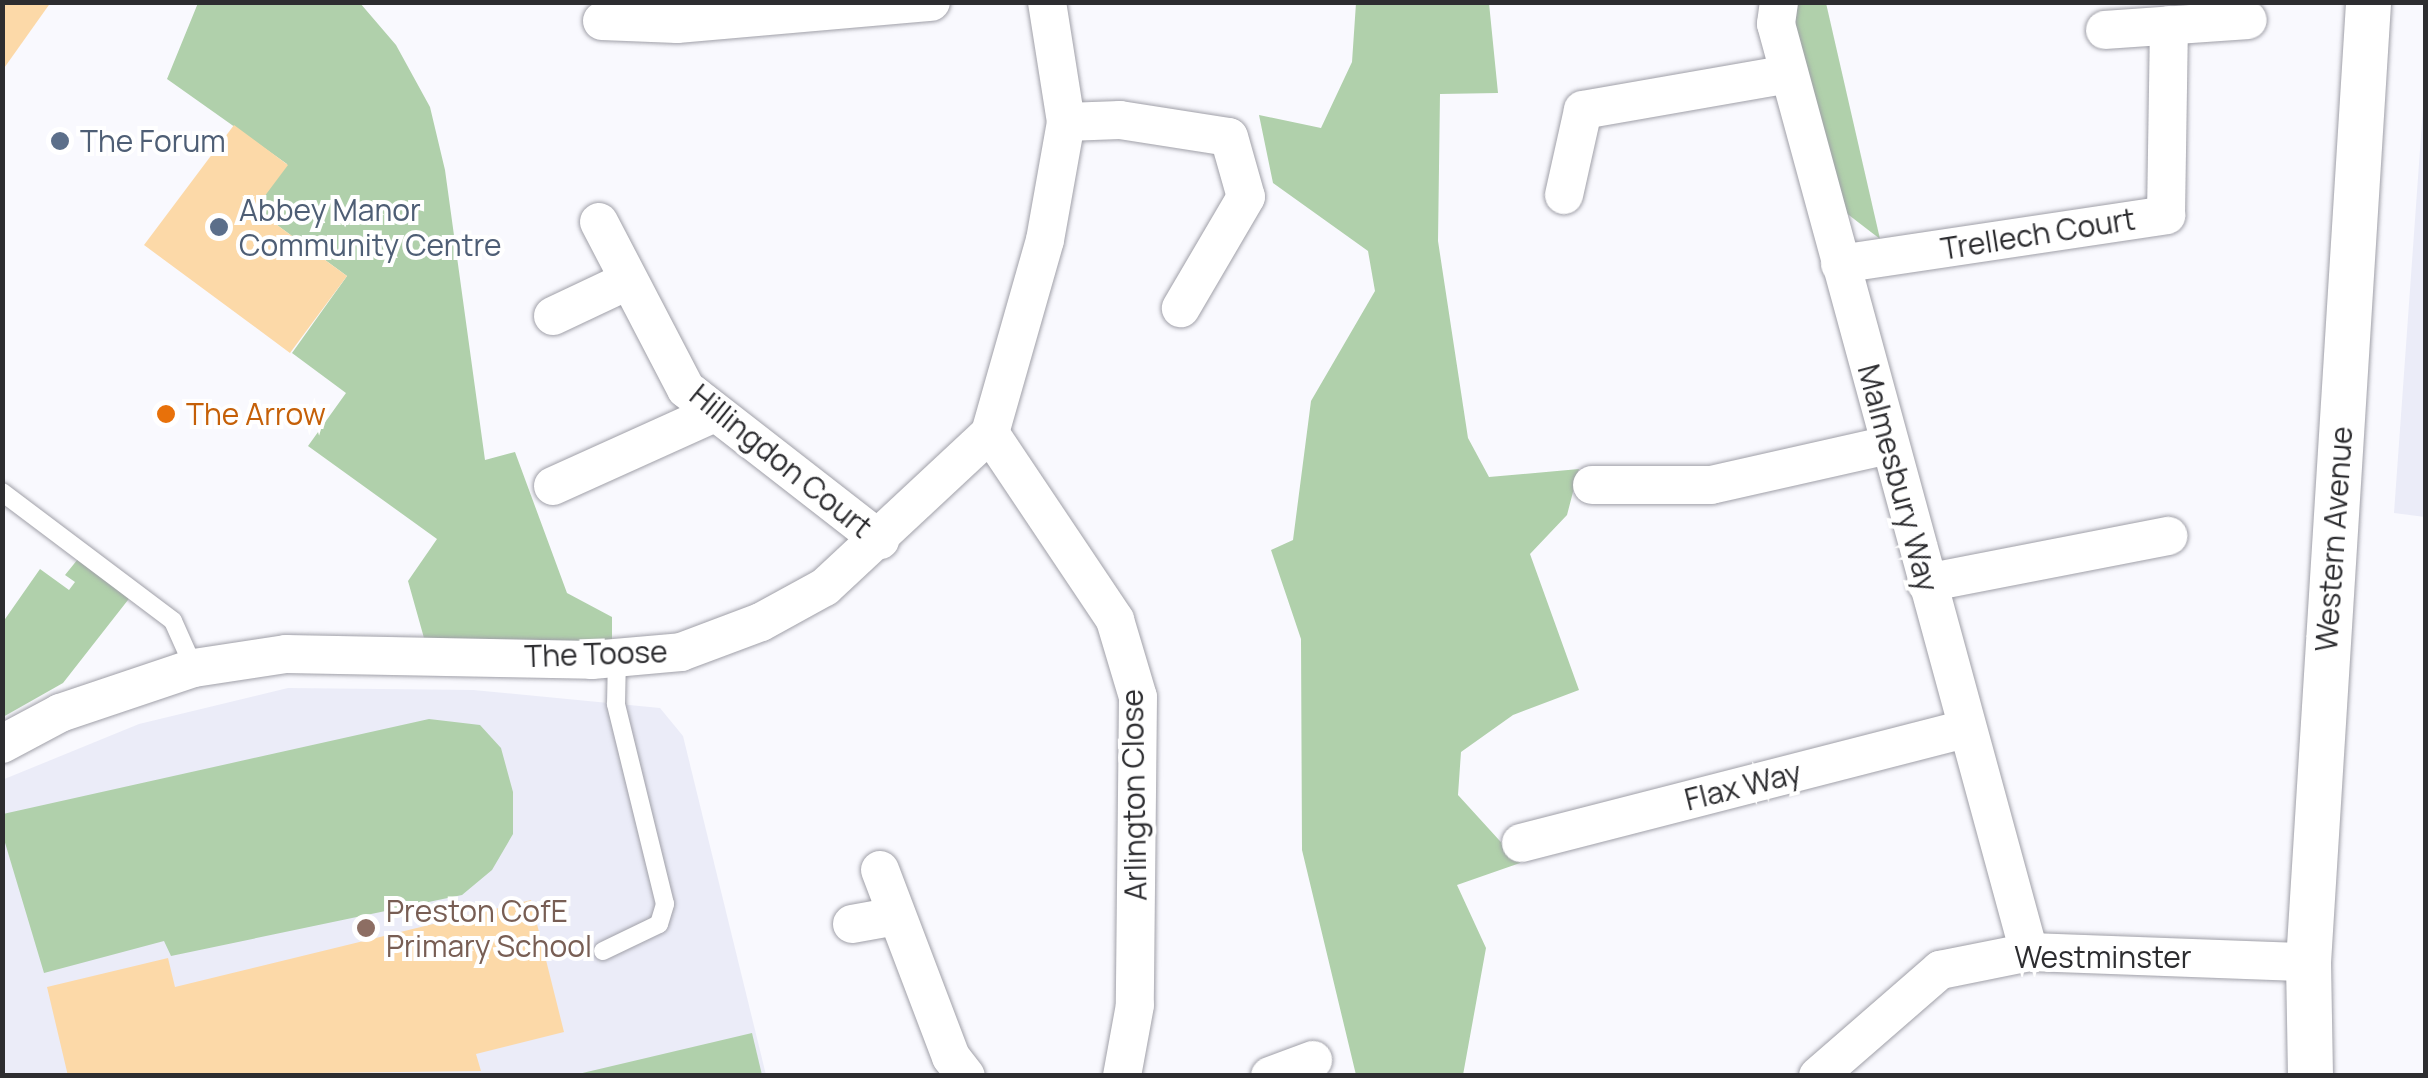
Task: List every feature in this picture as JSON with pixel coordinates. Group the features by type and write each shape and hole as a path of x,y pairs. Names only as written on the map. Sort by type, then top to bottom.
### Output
{"street":[{"path":"602,21 677,13 931,2"},
{"path":"990,434 1045,240 1066,122 1047,2"},
{"name":"Malmesbury Way","path":"1779,2 1776,24 1789,74 2028,952"},
{"name":"Western Avenue","path":"2310,1076 2308,962 2368,2"},
{"path":"2105,30 2248,20"},
{"name":"Trellech Court","path":"1840,264 2166,215 2169,25"},
{"path":"1564,195 1583,110 1789,74"},
{"path":"1066,122 1120,120 1228,138 1246,196 1180,308"},
{"name":"Hillingdon Court","path":"598,222 686,389 880,540"},
{"path":"553,316 626,281"},
{"path":"553,486 714,413"},
{"name":"The Toose","path":"2,744 60,714 194,668 322,654 617,657 681,652 760,622 825,586 880,540 990,434"},
{"name":"Arlington Close","path":"990,434 1116,620 1138,697 1135,1005 1122,1076"},
{"path":"1592,485 1711,485 1889,445"},
{"path":"1926,583 2168,536"},
{"name":"Flax Way","path":"1521,843 1966,730"},
{"path":"880,870 951,1057 966,1076"},
{"path":"852,924 896,916"},
{"name":"Westminster","path":"1818,1076 1940,970 2028,952 2308,962"},
{"path":"1270,1076 1313,1060"}],"lane":[{"path":"2,492 173,621 194,668"},
{"path":"604,951 658,924 664,904 616,704 617,657"}],"shaded area":[{"path":"2425,80 2426,517 2394,513"},
{"name":"Preston CofE Primary School","path":"288,688 473,690 660,708 683,736 766,1075 3,1075 2,780 139,724"}],"green space":[{"path":"198,3 360,3 396,45 430,107 445,170 485,460 515,452 567,593 612,617 612,645 424,638 408,581 437,539 308,446 346,393 292,353 347,276 255,209 287,164 167,79"},
{"path":"1356,3 1489,3 1498,93 1440,94 1438,241 1468,438 1489,477 1579,469 1567,515 1530,554 1579,690 1513,715 1461,752 1458,795 1520,863 1457,885 1486,948 1463,1075 1356,1075 1302,850 1301,639 1271,550 1293,540 1311,401 1375,291 1368,251 1273,183 1259,115 1321,128 1352,62"},
{"path":"1798,3 1826,3 1880,239 1841,209 1795,24"},
{"path":"82,554 135,591 63,683 3,717 3,622 40,569 69,590 75,582 65,575"},
{"path":"429,719 480,725 501,748 513,792 513,834 492,870 462,895 171,956 164,941 44,973 3,836 3,814"},
{"path":"752,1033 762,1075 574,1075"}],"building":[{"path":"2,2 51,2 2,71"},
{"name":"Abbey Manor Community Centre","path":"234,125 288,165 255,209 347,276 290,353 144,245"},
{"path":"531,900 564,1032 476,1054 481,1071 68,1076 47,987 168,958 175,987"}],"place":[{"name":"The Forum","path":"60,141"},
{"name":"Abbey Manor Community Centre","path":"219,227"},
{"name":"The Arrow","path":"166,414"},
{"name":"Preston CofE Primary School","path":"366,928"}]}
